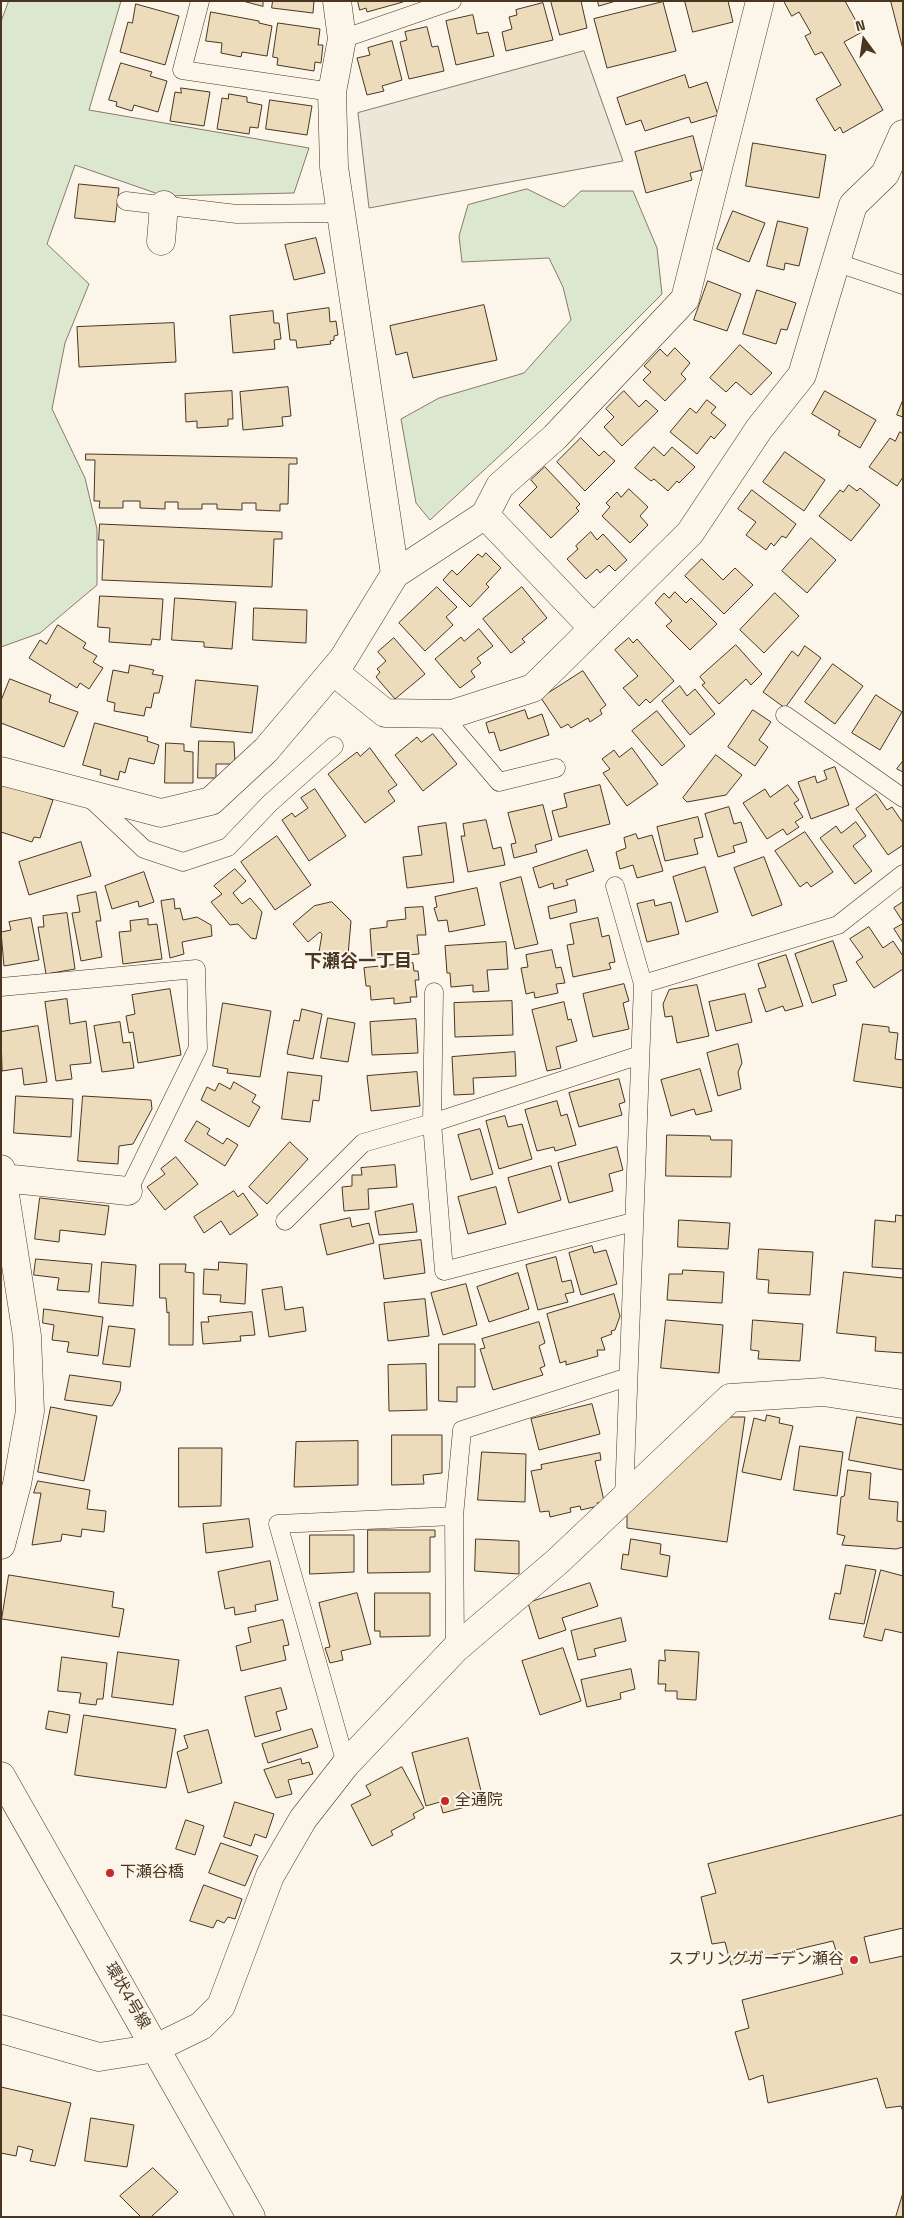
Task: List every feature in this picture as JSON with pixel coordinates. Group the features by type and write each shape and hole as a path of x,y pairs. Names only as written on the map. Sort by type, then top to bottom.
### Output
{"street":[{"path":"336,1 342,39 332,92 334,167 395,574"},
{"path":"1,771 161,813 211,801 266,750 343,659 395,574 485,515 500,486 555,436 684,299 760,1"},
{"path":"333,671 385,713 442,716 533,688 690,533 758,429 802,375 853,205 885,174 903,134"},
{"path":"161,242 164,205"},
{"path":"485,515 593,628"},
{"path":"1,1545 17,1484 30,1411 27,1336 2,1173 128,1191"},
{"path":"1,2029 99,2057 156,2048 202,2026 221,2006 270,1876 303,1819 346,1764 455,1649 558,1561 730,1398 823,1392 903,1404"},
{"name":"環状4号線","path":"1,1776 251,2217"}],"lane":[{"path":"200,1 182,70 332,92"},
{"path":"342,39 452,1"},
{"path":"126,201 237,214 341,213"},
{"path":"835,262 903,285"},
{"path":"442,716 499,782 556,768"},
{"path":"785,716 903,798"},
{"path":"84,793 144,849 183,862 228,846 270,803 334,746"},
{"path":"643,984 838,925 903,874"},
{"path":"615,886 643,984 624,1498"},
{"path":"1,987 196,968 198,1048 128,1191"},
{"path":"434,992 432,1123 444,1271 633,1222"},
{"path":"285,1221 363,1143 432,1123 640,1055"},
{"path":"455,1649 454,1516 462,1430 628,1377"},
{"path":"346,1764 278,1524 454,1516"}],"green space":[{"path":"9,1 121,1 89,110 309,148 294,193 164,196 75,165 47,244 89,284 65,343 52,409 85,478 97,529 97,585 40,633 1,647 1,22"},
{"path":"527,189 564,207 581,191 633,191 657,248 662,294 509,447 430,520 416,503 401,419 439,398 524,373 571,320 563,287 549,258 462,262 459,236 468,205"}],"shaded area":[{"path":"584,51 623,161 369,208 358,113"}],"building":[{"path":"243,1 263,1 263,6"},
{"path":"273,1 314,1 313,13 272,8"},
{"path":"358,1 403,2 367,12 366,8 360,10"},
{"path":"551,1 581,1 587,28 560,35"},
{"path":"598,1 616,1 599,6"},
{"path":"685,1 728,1 733,22 693,32"},
{"path":"784,1 845,1 862,32 844,42 883,110 843,133 840,127 835,131 816,99 841,85 822,52 815,55 805,36 811,33 799,12 792,16"},
{"path":"891,1 903,1 903,49"},
{"path":"663,2 676,51 607,68 594,19"},
{"path":"543,3 553,40 506,51 502,32 512,29 509,17 517,15 516,10"},
{"path":"136,4 179,16 165,65 120,52 128,22 132,23"},
{"path":"211,12 259,21 259,23 272,26 267,56 242,52 241,57 221,53 222,43 206,41"},
{"path":"473,15 477,34 488,32 494,56 456,65 446,21"},
{"path":"278,23 320,29 318,45 323,45 321,63 315,62 314,71 277,65 278,58 273,57"},
{"path":"427,27 432,47 438,46 444,71 409,79 400,42 407,40 405,32"},
{"path":"392,41 402,80 382,86 384,91 367,95 357,58 370,55 368,48"},
{"path":"121,63 152,72 150,76 167,81 158,112 134,105 132,111 116,106 117,102 109,100"},
{"path":"685,75 689,88 707,82 718,115 691,123 689,117 645,131 641,120 626,125 617,98"},
{"path":"181,88 210,92 204,126 170,121 175,92 181,93"},
{"path":"229,94 247,97 247,102 262,105 258,128 250,127 249,134 217,129 222,98 228,99"},
{"path":"270,100 312,106 307,135 266,129"},
{"path":"693,136 702,170 690,173 692,180 646,193 635,152"},
{"path":"753,143 826,155 819,198 746,186"},
{"path":"79,184 119,188 115,222 75,218"},
{"path":"733,211 765,223 749,262 717,249"},
{"path":"778,221 808,228 799,266 785,263 784,270 767,266"},
{"path":"316,238 325,273 294,280 285,245"},
{"path":"708,281 741,294 727,331 694,320"},
{"path":"757,290 796,303 787,330 781,329 776,344 743,334"},
{"path":"484,305 497,360 413,378 407,352 396,355 390,326"},
{"path":"329,308 330,322 336,321 338,335 334,336 334,340 330,341 331,344 297,348 296,340 290,340 287,314"},
{"path":"273,311 274,323 279,323 281,339 274,340 275,349 233,353 230,316"},
{"path":"174,323 176,362 79,367 77,327"},
{"path":"740,345 772,373 751,395 736,382 726,392 710,378"},
{"path":"675,348 690,363 681,374 686,379 665,401 643,380 651,372 644,366 660,349 667,356"},
{"path":"288,387 291,416 282,417 283,426 243,430 240,392"},
{"path":"232,391 233,419 228,419 228,426 197,428 197,421 186,422 185,394"},
{"path":"624,391 639,407 646,400 658,411 622,446 604,427 614,417 606,409"},
{"path":"825,391 876,420 860,448 838,435 840,431 812,414"},
{"path":"707,400 716,407 711,413 726,425 714,439 711,436 697,454 670,432 690,408 696,413"},
{"path":"903,400 903,417 897,415"},
{"path":"900,432 903,434 903,477 897,486 869,467 890,438 895,441"},
{"path":"581,438 599,456 604,451 615,461 585,491 557,462"},
{"path":"654,447 664,456 672,447 695,467 668,491 654,479 651,481 635,468"},
{"path":"785,452 825,480 804,511 763,482"},
{"path":"86,454 297,458 297,464 289,464 288,504 280,504 280,511 256,510 256,503 242,503 242,510 217,509 217,504 202,504 202,509 178,509 178,502 165,502 165,509 140,508 140,501 123,501 123,508 99,508 100,501 94,501 95,460 86,460"},
{"path":"545,467 580,504 576,508 579,511 551,538 519,505 537,487 531,480"},
{"path":"849,485 857,491 860,488 880,505 851,541 819,516 840,490 843,492"},
{"path":"629,489 648,507 640,516 648,525 630,543 602,516 610,507 606,503 617,492 621,497"},
{"path":"752,490 796,524 786,538 782,536 774,546 771,543 766,550 746,535 756,522 738,509"},
{"path":"100,524 282,532 282,539 274,539 272,587 102,580 104,540 99,540"},
{"path":"591,532 597,540 603,534 627,560 615,571 609,565 600,573 597,569 586,579 567,559 578,549 576,546"},
{"path":"811,538 836,560 807,593 782,571"},
{"path":"486,553 501,568 486,584 489,587 470,607 443,580 452,570 457,575 478,554 482,557"},
{"path":"702,559 723,580 735,568 753,585 724,614 685,576"},
{"path":"437,587 457,607 446,617 453,625 425,651 399,623"},
{"path":"522,587 547,618 522,639 525,642 511,653 483,619"},
{"path":"675,592 686,603 691,598 717,624 690,650 666,626 672,621 655,603 664,593 669,598"},
{"path":"775,593 799,616 764,653 740,630"},
{"path":"100,596 163,599 160,640 152,639 151,645 109,642 110,628 98,627"},
{"path":"175,598 236,602 232,649 204,647 204,642 172,640"},
{"path":"254,608 307,610 306,643 253,640"},
{"path":"58,625 86,643 83,648 97,656 93,662 103,668 89,689 80,683 77,688 29,658 40,640 46,644"},
{"path":"479,629 493,646 477,658 481,663 471,671 475,677 460,688 435,659 461,637 464,641"},
{"path":"394,638 425,674 395,699 376,677 380,672 377,669 386,661 378,652"},
{"path":"629,638 633,643 637,639 674,681 650,703 646,699 639,706 623,688 638,676 615,650"},
{"path":"736,645 762,674 751,685 746,679 719,704 702,685 705,683 700,677"},
{"path":"805,646 821,658 785,708 763,692 792,651 798,656"},
{"path":"833,664 863,686 835,724 805,702"},
{"path":"130,665 154,670 152,674 163,676 159,693 154,693 151,708 146,707 144,716 114,711 115,703 107,701 113,670 128,673"},
{"path":"583,671 606,705 600,710 602,714 590,722 588,718 571,728 568,724 561,728 541,698"},
{"path":"10,679 51,695 49,702 78,712 64,747 1,723 1,701"},
{"path":"196,680 258,686 252,733 191,727"},
{"path":"680,686 687,696 695,689 715,714 690,735 662,701"},
{"path":"876,695 902,712 880,750 852,733"},
{"path":"525,710 528,719 542,714 549,735 500,751 494,732 489,733 486,723"},
{"path":"753,710 771,722 759,740 768,747 755,766 728,747"},
{"path":"657,711 685,746 662,766 632,731"},
{"path":"95,723 148,737 147,741 159,745 154,764 129,758 125,773 120,771 118,780 100,775 101,770 83,765"},
{"path":"433,734 457,764 423,791 395,755 417,737 421,742"},
{"path":"199,741 234,742 235,764 216,764 216,778 198,778"},
{"path":"166,743 184,744 184,751 193,752 193,783 165,783"},
{"path":"370,748 397,785 388,791 395,801 365,823 328,774 357,752 360,756"},
{"path":"632,748 658,784 627,806 603,773 610,769 602,759 614,750 619,757"},
{"path":"716,755 742,775 726,795 687,802 683,798"},
{"path":"903,761 903,772 897,769"},
{"path":"835,767 849,805 811,819 798,782 815,776 817,783 827,779 824,771"},
{"path":"1,783 53,800 40,838 34,837 32,842 1,832"},
{"path":"600,785 610,824 559,837 552,811 567,807 564,794"},
{"path":"788,785 799,800 794,803 803,817 795,822 799,827 787,835 783,829 767,839 743,803 765,789 770,797"},
{"path":"315,789 346,836 309,861 282,820 292,813 295,817 308,808 301,798"},
{"path":"876,794 887,810 892,807 903,823 903,845 888,855 856,809"},
{"path":"543,805 552,840 535,845 537,852 514,858 511,844 516,843 508,813"},
{"path":"729,807 734,824 741,822 747,842 733,846 735,852 718,857 705,814"},
{"path":"698,817 703,837 694,839 698,854 665,861 657,827"},
{"path":"486,820 493,849 501,847 505,865 468,872 461,836 465,836 463,824"},
{"path":"856,822 866,836 853,846 872,871 855,884 820,838 836,826 841,833"},
{"path":"446,823 454,882 407,888 403,857 422,855 418,827"},
{"path":"805,832 833,872 811,887 807,882 800,887 775,851"},
{"path":"636,834 638,839 652,835 663,871 637,878 633,865 620,869 616,852 626,848 624,838"},
{"path":"277,836 311,885 275,910 241,862"},
{"path":"81,842 91,876 29,895 19,862"},
{"path":"587,850 594,871 566,880 568,885 554,889 553,883 539,888 533,868"},
{"path":"764,857 782,905 752,916 734,868"},
{"path":"705,867 718,912 686,922 673,877"},
{"path":"235,869 246,881 233,893 242,904 250,898 262,912 256,939 251,938 238,924 230,925 211,902 222,894 214,886"},
{"path":"144,872 154,902 139,907 138,901 112,909 105,886"},
{"path":"521,877 538,944 515,949 500,883"},
{"path":"477,888 485,925 449,932 447,920 438,921 434,908 437,907 435,897"},
{"path":"96,892 101,921 96,921 102,957 81,961 72,913 80,912 77,896"},
{"path":"174,899 175,909 180,908 183,920 197,917 211,925 212,936 182,942 184,954 170,958 161,901"},
{"path":"575,900 577,912 550,919 548,907"},
{"path":"654,900 655,906 671,902 679,934 647,942 637,904"},
{"path":"332,902 351,921 348,955 319,952 322,934 320,932 308,942 293,924 314,906"},
{"path":"903,902 903,922 894,908"},
{"path":"423,907 426,935 417,935 419,954 372,958 370,929 387,927 387,921 406,919 405,908"},
{"path":"67,913 75,969 46,974 38,927 44,927 43,916"},
{"path":"31,918 39,960 4,966 1,932 11,930 9,922"},
{"path":"598,918 602,937 609,935 615,962 609,963 611,969 573,977 567,945 574,944 570,924"},
{"path":"148,919 148,925 157,924 162,959 123,964 119,932 131,931 130,921"},
{"path":"903,924 903,943 894,929"},
{"path":"869,927 883,948 893,941 903,956 903,969 874,988 856,962 863,957 850,939"},
{"path":"833,941 847,981 833,985 836,995 812,1003 795,954"},
{"path":"506,942 508,969 487,970 489,991 473,992 473,985 451,987 450,973 447,973 445,946"},
{"path":"552,950 556,968 561,967 565,983 556,984 558,993 535,998 534,992 526,994 521,968 528,967 526,955"},
{"path":"786,955 803,1006 785,1011 783,1006 766,1012 758,989 766,987 758,964"},
{"path":"413,963 414,971 418,971 419,980 415,980 417,997 410,997 411,1002 394,1004 394,998 371,1000 370,986 366,986 364,968"},
{"path":"624,984 629,1001 623,1003 629,1029 593,1037 583,994"},
{"path":"697,985 709,1036 677,1043 672,1016 665,1017 663,1004 669,990"},
{"path":"170,989 181,1055 138,1063 133,1032 129,1033 126,1016 135,1014 132,995"},
{"path":"745,994 752,1022 716,1031 709,1002"},
{"path":"67,999 70,1024 86,1021 91,1063 70,1065 72,1079 56,1081 45,1002"},
{"path":"512,1001 513,1035 455,1037 454,1003"},
{"path":"564,1002 568,1020 571,1019 577,1041 556,1047 561,1068 547,1071 532,1010"},
{"path":"223,1003 271,1011 260,1077 227,1073 228,1069 213,1066"},
{"path":"302,1009 322,1014 313,1059 287,1054 294,1020 299,1021"},
{"path":"328,1018 355,1023 348,1062 321,1058"},
{"path":"416,1019 418,1053 372,1055 370,1022"},
{"path":"120,1022 123,1043 130,1042 134,1068 102,1072 94,1026"},
{"path":"863,1024 889,1027 889,1032 898,1033 895,1059 903,1060 903,1088 854,1081"},
{"path":"38,1026 47,1082 24,1085 22,1068 2,1071 1,1032"},
{"path":"738,1044 742,1063 738,1072 741,1089 718,1096 707,1053"},
{"path":"515,1052 516,1076 473,1078 474,1094 454,1095 452,1057"},
{"path":"700,1069 712,1111 696,1115 694,1109 671,1116 661,1080"},
{"path":"288,1072 322,1076 319,1101 313,1100 310,1122 282,1119"},
{"path":"417,1072 420,1106 371,1111 367,1076"},
{"path":"619,1079 625,1102 619,1104 622,1115 579,1127 569,1093"},
{"path":"234,1082 256,1095 252,1102 260,1107 249,1127 201,1100 207,1087 215,1091 219,1083 230,1089"},
{"path":"16,1096 73,1099 71,1137 14,1133"},
{"path":"83,1096 151,1100 152,1109 133,1144 119,1146 118,1164 78,1161"},
{"path":"557,1101 561,1116 567,1114 576,1145 555,1151 554,1147 537,1151 525,1110"},
{"path":"505,1116 508,1127 522,1124 532,1159 499,1169 486,1121"},
{"path":"197,1121 210,1129 207,1134 223,1144 227,1138 238,1145 225,1166 185,1141"},
{"path":"480,1129 493,1174 471,1180 458,1135"},
{"path":"667,1135 710,1136 711,1140 732,1140 731,1177 666,1176"},
{"path":"290,1142 308,1159 267,1204 249,1187"},
{"path":"617,1147 623,1170 609,1174 613,1191 569,1203 558,1163"},
{"path":"176,1157 198,1184 165,1210 147,1187 165,1174 161,1169"},
{"path":"395,1165 397,1187 368,1189 369,1209 344,1211 342,1187 352,1186 352,1175 362,1175 361,1168"},
{"path":"551,1166 561,1200 518,1213 508,1178"},
{"path":"496,1187 506,1224 468,1234 458,1197"},
{"path":"234,1191 238,1197 243,1193 258,1215 230,1235 221,1221 204,1233 194,1217"},
{"path":"40,1198 109,1206 105,1235 60,1230 59,1242 35,1239"},
{"path":"413,1204 417,1232 379,1235 375,1212"},
{"path":"896,1215 903,1216 903,1269 872,1267 875,1220 895,1222"},
{"path":"350,1218 352,1227 369,1223 374,1243 327,1255 320,1225"},
{"path":"679,1220 730,1223 728,1249 678,1247"},
{"path":"421,1240 425,1273 384,1279 379,1245"},
{"path":"592,1246 594,1253 606,1250 617,1284 581,1295 569,1253"},
{"path":"759,1249 813,1252 810,1295 768,1293 769,1280 757,1279"},
{"path":"556,1257 562,1282 571,1280 574,1292 565,1294 568,1302 538,1310 526,1265"},
{"path":"36,1259 92,1264 89,1292 57,1290 59,1278 34,1275"},
{"path":"102,1262 136,1265 133,1306 99,1303"},
{"path":"219,1262 247,1264 245,1304 220,1302 221,1295 203,1294 204,1269 218,1270"},
{"path":"160,1264 186,1264 185,1272 194,1273 193,1345 169,1345 169,1312 167,1313 166,1298 160,1298"},
{"path":"683,1270 724,1272 722,1303 667,1300 669,1274 682,1274"},
{"path":"844,1272 903,1278 903,1353 875,1351 876,1337 837,1333"},
{"path":"518,1273 529,1309 489,1322 477,1287"},
{"path":"466,1284 477,1325 443,1335 431,1293"},
{"path":"282,1287 285,1310 303,1307 306,1331 269,1337 262,1290"},
{"path":"614,1294 620,1316 615,1330 611,1331 612,1334 601,1338 605,1350 597,1350 598,1356 566,1365 566,1361 560,1363 547,1314"},
{"path":"425,1299 429,1336 388,1341 384,1303"},
{"path":"44,1309 103,1317 98,1356 67,1352 69,1342 52,1340 54,1325 43,1323"},
{"path":"252,1312 255,1335 240,1336 241,1341 203,1344 201,1322 209,1322 208,1317"},
{"path":"666,1320 723,1325 719,1373 661,1368"},
{"path":"753,1320 803,1324 800,1361 758,1359 759,1351 751,1350"},
{"path":"539,1322 545,1343 539,1346 545,1366 540,1368 543,1375 493,1390 480,1349 485,1348 482,1339"},
{"path":"109,1326 135,1329 130,1367 103,1364"},
{"path":"439,1344 475,1344 475,1387 457,1387 457,1402 439,1401"},
{"path":"426,1364 427,1410 389,1411 388,1365"},
{"path":"70,1375 121,1382 120,1391 112,1406 65,1400"},
{"path":"592,1404 600,1434 539,1450 531,1419"},
{"path":"51,1407 97,1416 84,1481 38,1472"},
{"path":"767,1415 780,1418 779,1423 793,1426 781,1480 742,1472 754,1418 765,1421"},
{"path":"729,1417 745,1417 727,1542 627,1528 627,1515"},
{"path":"857,1417 903,1425 903,1470 849,1460"},
{"path":"392,1435 442,1435 442,1473 423,1475 424,1484 392,1485"},
{"path":"358,1441 358,1485 294,1487 296,1442"},
{"path":"800,1446 843,1452 837,1496 794,1490"},
{"path":"179,1448 222,1448 221,1506 179,1507"},
{"path":"482,1452 526,1454 525,1502 478,1500"},
{"path":"600,1453 601,1460 595,1461 604,1501 597,1503 598,1506 581,1510 580,1506 570,1508 571,1512 550,1517 549,1511 540,1512 531,1471 542,1469 541,1465"},
{"path":"848,1470 871,1473 869,1499 898,1502 897,1521 903,1522 903,1547 896,1549 842,1545 845,1536 837,1534 841,1497 844,1496"},
{"path":"38,1481 90,1490 87,1509 106,1511 104,1532 82,1529 81,1537 62,1534 61,1541 32,1545 41,1493 34,1493"},
{"path":"249,1519 253,1547 206,1553 203,1524"},
{"path":"368,1530 435,1530 435,1537 430,1537 430,1572 368,1573"},
{"path":"310,1535 354,1535 354,1572 310,1574"},
{"path":"476,1539 519,1541 519,1574 475,1571"},
{"path":"631,1539 661,1544 660,1554 670,1556 667,1577 621,1569 623,1554 628,1555"},
{"path":"270,1561 278,1600 255,1605 256,1611 235,1615 234,1607 225,1609 218,1572"},
{"path":"846,1565 876,1570 864,1624 829,1619 835,1593 840,1594"},
{"path":"881,1570 903,1576 903,1633 885,1629 882,1641 864,1637"},
{"path":"9,1575 114,1592 112,1607 124,1609 119,1637 2,1619"},
{"path":"590,1583 598,1606 562,1618 566,1630 539,1639 528,1603"},
{"path":"357,1593 371,1644 341,1651 343,1660 330,1663 325,1648 330,1647 319,1603"},
{"path":"375,1593 430,1593 430,1636 380,1637 380,1631 375,1631"},
{"path":"621,1618 626,1641 594,1649 596,1656 578,1660 571,1631"},
{"path":"283,1620 289,1645 283,1646 286,1660 241,1671 236,1646 251,1642 248,1628"},
{"path":"563,1648 581,1701 540,1715 522,1661"},
{"path":"665,1650 699,1652 696,1700 677,1699 677,1691 665,1691 666,1684 658,1684 659,1660 665,1661"},
{"path":"118,1652 179,1660 173,1705 112,1697"},
{"path":"62,1657 107,1663 103,1699 97,1699 96,1705 79,1703 81,1693 58,1691"},
{"path":"631,1669 635,1689 620,1693 621,1699 587,1707 581,1680"},
{"path":"281,1688 287,1709 276,1712 281,1730 255,1737 245,1697"},
{"path":"49,1711 70,1715 67,1733 46,1729"},
{"path":"84,1715 176,1729 166,1788 75,1775"},
{"path":"312,1729 318,1747 268,1763 262,1744"},
{"path":"208,1730 222,1783 188,1793 177,1752 188,1748 184,1736"},
{"path":"468,1738 482,1795 467,1799 469,1806 443,1813 440,1802 426,1806 412,1753"},
{"path":"301,1759 302,1764 309,1762 313,1774 288,1780 292,1794 276,1798 264,1770"},
{"path":"402,1767 424,1808 413,1814 415,1818 391,1831 393,1835 372,1846 351,1805 371,1795 366,1786"},
{"path":"235,1802 274,1814 266,1838 255,1834 251,1846 224,1837"},
{"name":"スプリングガーデン瀬谷","path":"903,1815 903,1928 864,1937 870,1963 903,1956 903,2112 901,2106 886,2108 877,2078 768,2103 763,2075 749,2080 735,2032 749,2028 742,2000 843,1974 833,1941 731,1965 725,1942 712,1944 701,1897 716,1893 708,1864"},
{"path":"186,1820 204,1826 195,1855 176,1849"},
{"path":"221,1843 258,1856 245,1886 209,1873"},
{"path":"204,1885 242,1899 235,1919 228,1917 224,1923 217,1920 213,1928 190,1921"},
{"path":"1,2087 71,2103 55,2166 30,2161 33,2150 18,2146 16,2156 1,2153"},
{"path":"91,2118 134,2125 127,2167 85,2161"},
{"path":"153,2168 178,2192 151,2217 141,2217 120,2196"},
{"path":"903,2193 903,2217 896,2217"}],"place":[{"name":"全通院","path":"445,1801"},
{"name":"下瀬谷橋","path":"110,1873"},
{"name":"スプリングガーデン瀬谷","path":"854,1960"}],"district":[{"name":"下瀬谷一丁目","path":"358,962"}]}
